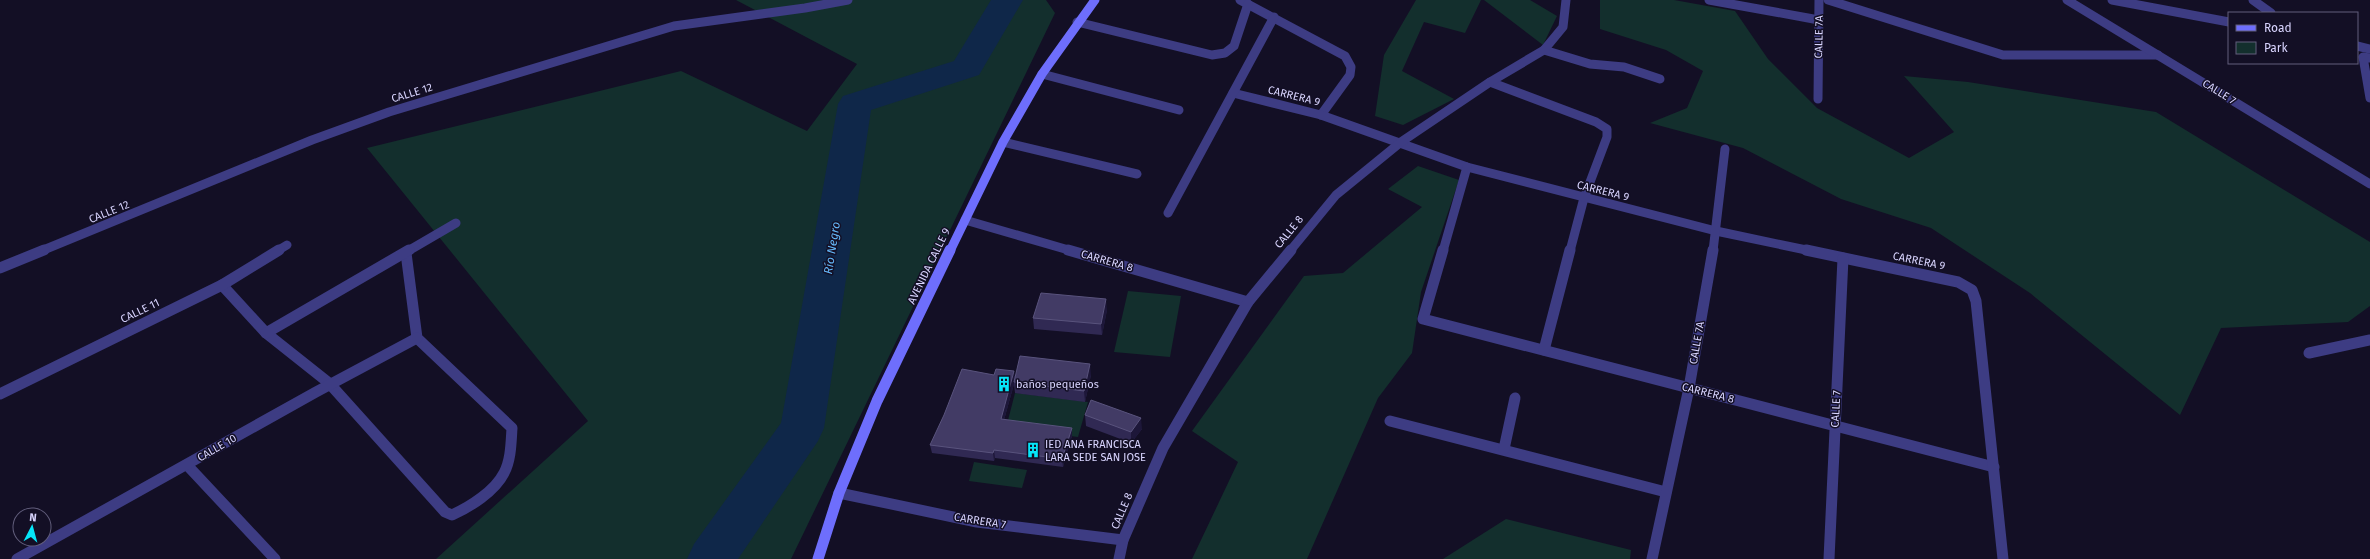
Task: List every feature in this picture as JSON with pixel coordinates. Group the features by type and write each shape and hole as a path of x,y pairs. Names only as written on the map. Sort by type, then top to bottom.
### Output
{"street":[{"name":"CALLE 12","path":"0,268 312,140 389,112 674,26 720,18 803,9 848,0"},
{"name":"AVENIDA CALLE 9","path":"818,559 839,492 877,401 1003,142 1042,74 1095,0"},
{"name":"CALLE 8","path":"1119,559 1123,540 1162,448 1248,302 1336,194 1401,142 1490,82 1544,50 1563,27 1566,0"},
{"path":"1709,0 1819,20"},
{"name":"CALLE 7A","path":"1818,99 1819,0"},
{"path":"1828,0 2003,55 2160,55"},
{"name":"CALLE 7","path":"2067,0 2160,55 2370,184"},
{"path":"2112,0 2228,22"},
{"path":"2253,0 2270,12"},
{"path":"1078,22 1212,55 1225,53 1234,46 1244,2 1345,56 1351,67 1350,75 1321,115"},
{"path":"1168,213 1274,17"},
{"path":"2358,46 2370,49"},
{"path":"1544,50 1590,64 1624,67 1660,79"},
{"path":"2367,58 2370,98"},
{"path":"1042,74 1179,110"},
{"path":"1490,82 1596,122 1607,129 1607,137 1584,198 1544,350"},
{"name":"CARRERA 9","path":"1234,92 1321,115 1401,142 1467,167 1584,198 1716,231 1958,282 1972,290 1976,301 1994,467"},
{"path":"1003,142 1137,174"},
{"name":"CALLE 7A","path":"1652,559 1689,388 1716,231 1725,149"},
{"name":"CARRERA 8","path":"1467,167 1423,319 1994,467"},
{"name":"CARRERA 8","path":"965,220 1248,302"},
{"path":"266,333 456,223"},
{"name":"CALLE 11","path":"0,394 222,285 287,245"},
{"path":"222,285 266,333 329,383 445,512 452,515 462,512 504,475 511,451 512,428 417,338 406,253"},
{"name":"CALLE 7","path":"1829,559 1843,258"},
{"name":"CALLE 10","path":"17,559 187,465 329,383 417,338"},
{"path":"2309,353 2370,340"},
{"path":"1504,449 1515,398"},
{"path":"1390,421 1504,449 1666,492"},
{"path":"187,465 274,559"},
{"path":"1994,467 2003,559"},
{"name":"CARRERA 7","path":"839,492 977,522 1123,540"}],"green space":[{"path":"736,0 1046,0 1055,13 791,559 436,559 588,421 367,148 681,71 807,131 857,64"},
{"path":"1416,0 1481,0 1465,33 1424,22 1402,71 1454,99 1403,125 1375,116 1384,55"},
{"path":"1484,0 1530,0 1557,16 1543,45"},
{"path":"1600,0 1674,0 1735,11 1768,59 1817,108 1909,158 1954,132 1904,76 1968,82 2156,112 2370,242 2370,306 2348,322 2221,328 2180,415 2030,293 1931,228 1841,199 1743,148 1650,123 1687,108 1703,71 1666,50 1600,29"},
{"path":"1418,166 1459,180 1421,292 1412,353 1378,398 1307,559 1192,559 1238,462 1192,431 1304,276 1343,273 1422,207 1388,189"},
{"path":"1128,291 1181,296 1170,357 1114,352"},
{"path":"1015,393 1088,402 1078,437 1006,428"},
{"path":"974,462 1027,470 1022,488 969,481"},
{"path":"1506,519 1631,550 1630,559 1443,559"}],"building":[{"path":"1041,293 1106,299 1101,324 1033,318"},
{"path":"1020,356 1090,364 1084,391 1014,382"},
{"path":"962,369 994,375 996,369 1014,371 1001,419 1072,428 1062,459 994,450 993,453 930,445 944,415"},
{"path":"1091,400 1141,418 1131,432 1085,415"}],"waterway":[{"name":"Río Negro","path":"711,559 802,428 855,104 967,68 1007,0"}],"place":[{"name":"baños pequeños","path":"1004,384"},
{"name":"IED ANA FRANCISCA LARA SEDE SAN JOSE","path":"1033,450"}]}
